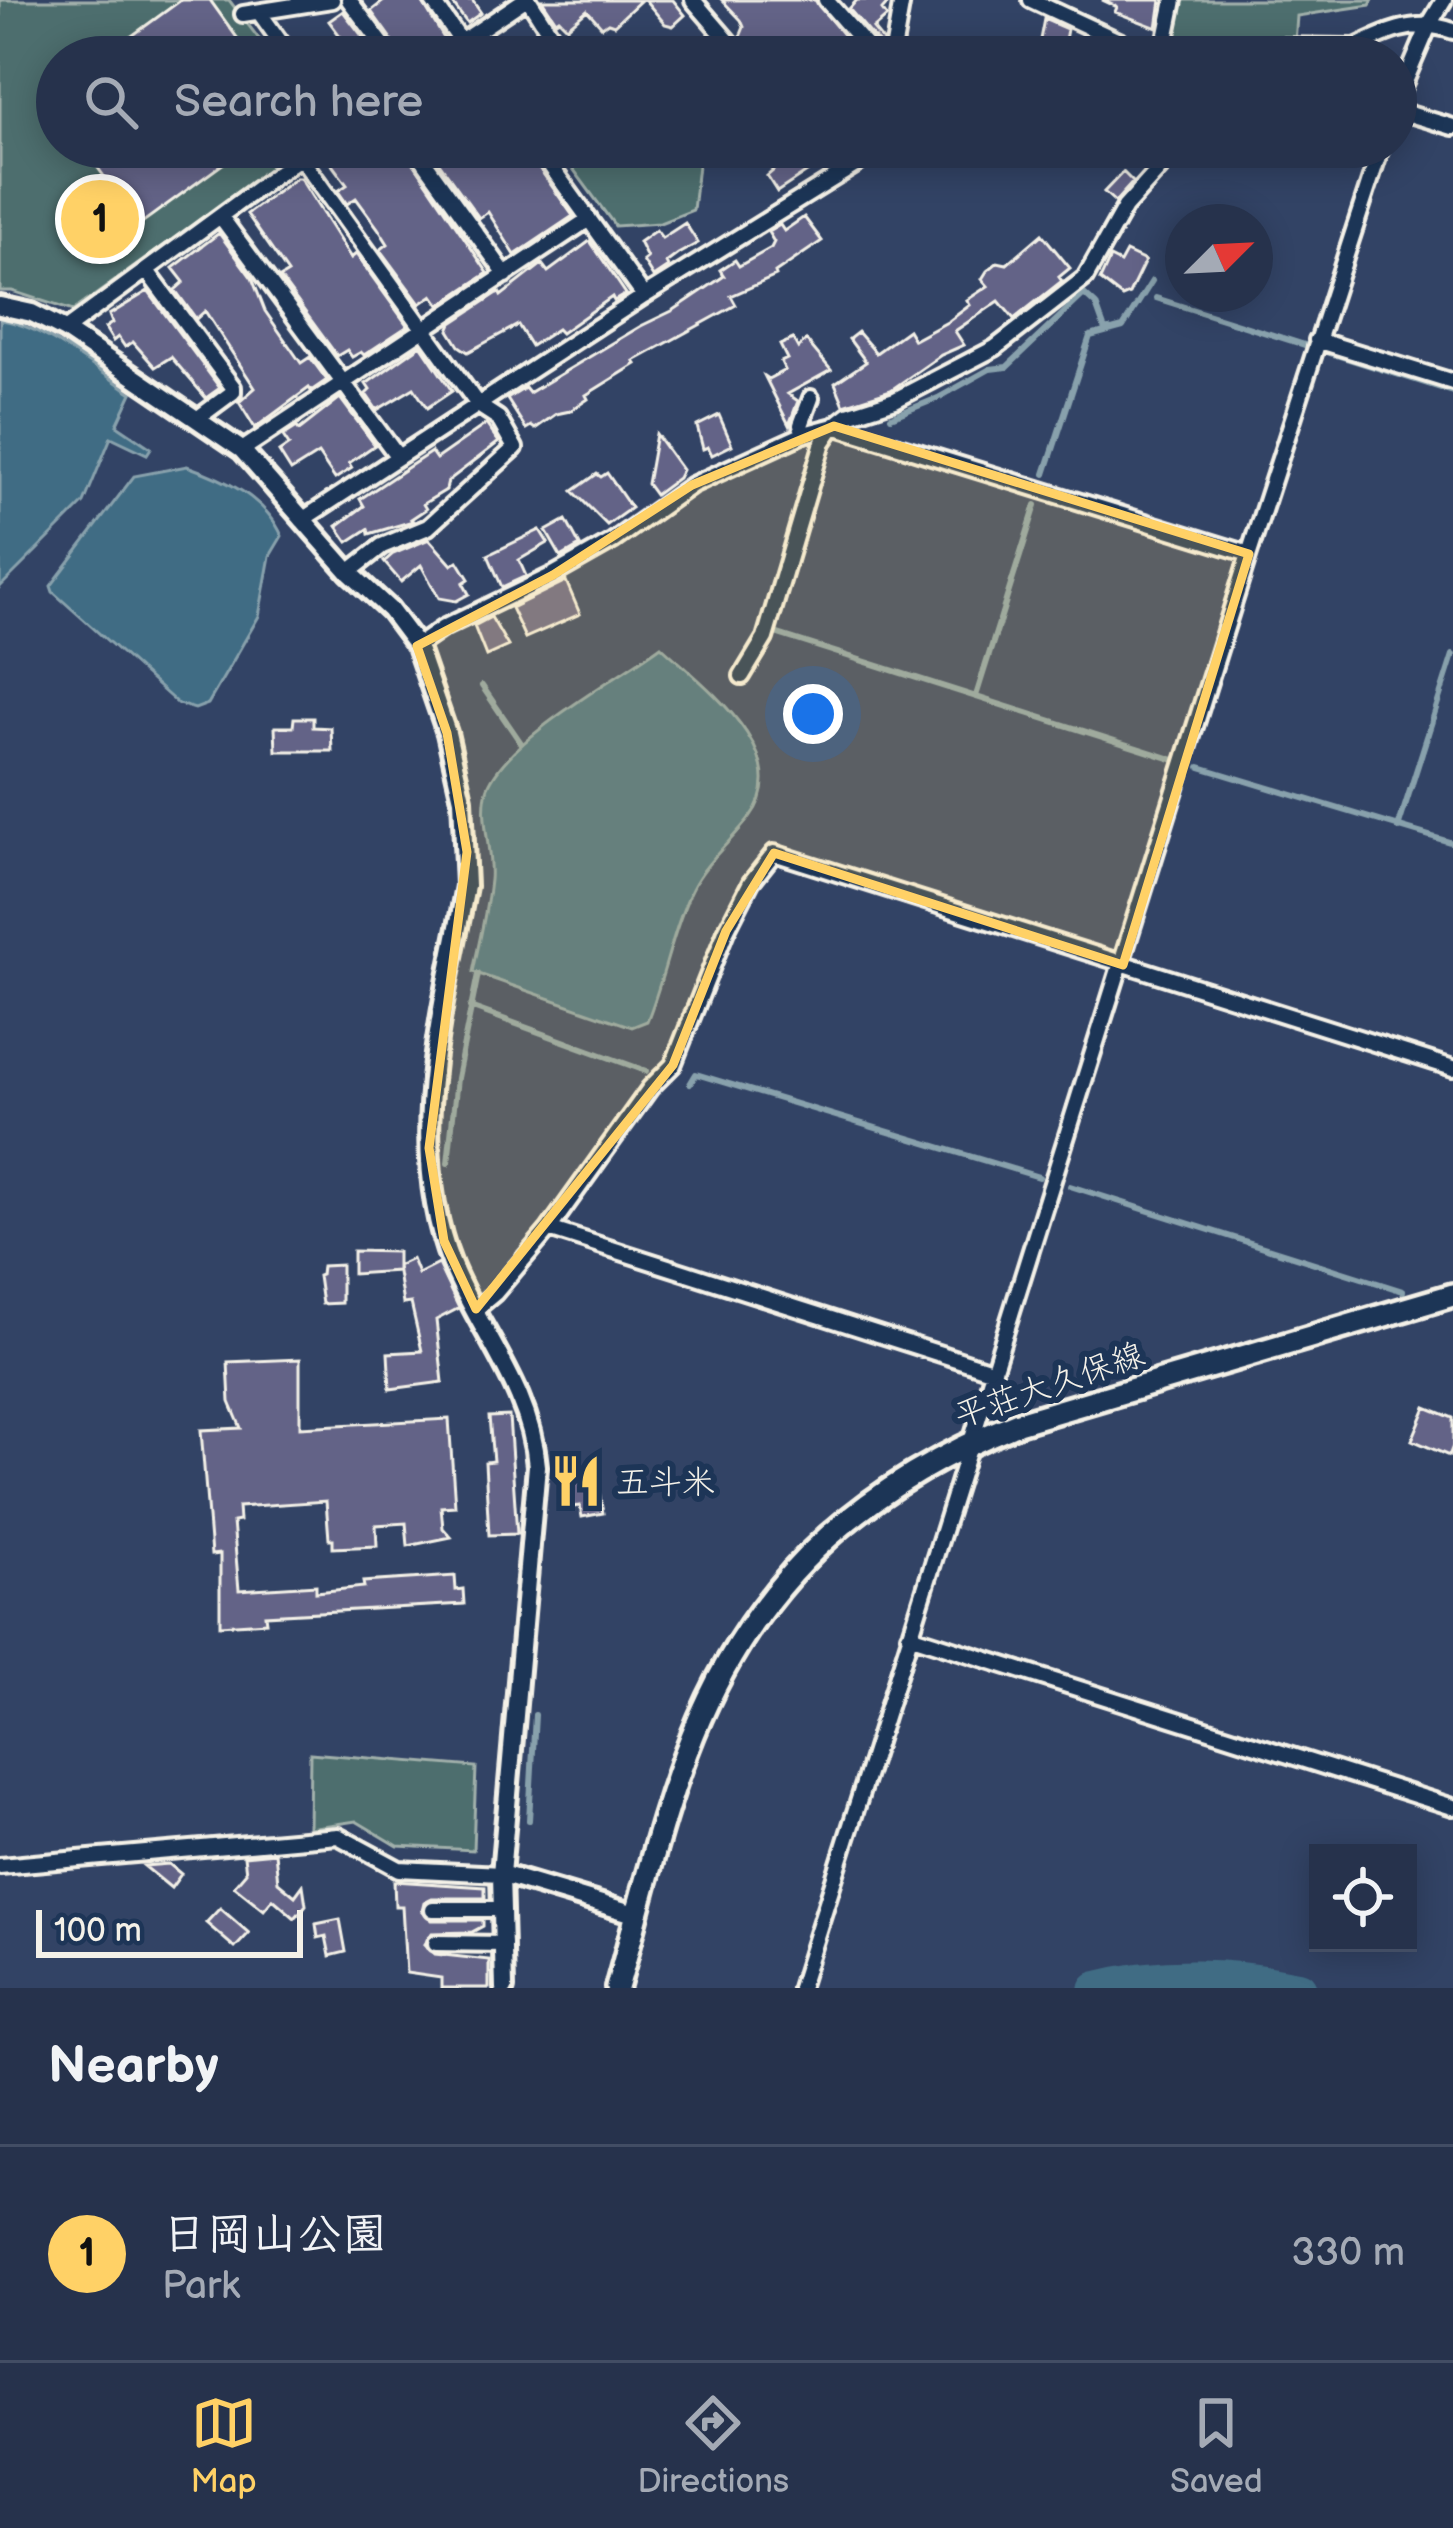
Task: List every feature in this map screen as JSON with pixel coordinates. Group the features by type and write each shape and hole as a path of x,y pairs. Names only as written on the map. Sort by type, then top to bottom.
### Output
{"main road":[{"name":"平荘大久保線","path":"617,1988 699,1720 754,1620 838,1527 889,1487 971,1442 1072,1405 1453,1295"}],"street":[{"path":"272,36 251,13 332,0"},
{"path":"349,0 376,36"},
{"path":"432,0 457,36"},
{"path":"469,36 526,0 552,36"},
{"path":"693,0 724,36"},
{"path":"826,0 858,36"},
{"path":"896,36 902,0"},
{"path":"1031,0 1108,36"},
{"path":"1167,36 1174,0"},
{"path":"1417,55 1444,0"},
{"path":"1383,36 1413,24 1430,23 1453,31"},
{"path":"1417,114 1453,127"},
{"path":"65,330 287,168"},
{"path":"307,168 478,404 498,418 514,448 428,526 382,546 349,572"},
{"path":"429,168 506,275"},
{"path":"552,168 644,296"},
{"path":"837,168 841,172"},
{"path":"302,520 849,168"},
{"path":"742,676 765,638 823,442 834,426 848,415 948,375 995,348 1055,303 1085,278 1125,207 1160,168"},
{"path":"800,1988 1374,168"},
{"path":"221,217 398,457"},
{"path":"242,450 589,219"},
{"path":"147,271 233,387 233,392 198,418"},
{"path":"0,306 65,330 242,450 349,572 390,610 417,646 447,733 461,799 466,886 433,1079 429,1148 444,1241 529,1418 536,1466 501,1874 504,1988"},
{"path":"1317,340 1453,382"},
{"path":"804,434 801,425 811,398"},
{"path":"417,646 613,541 692,485 804,434 834,426 1249,554"},
{"path":"476,1309 495,1294 549,1229 650,1088 673,1065 727,931 751,881 774,853 1453,1068"},
{"path":"549,1229 994,1371"},
{"path":"909,1635 1453,1807"},
{"path":"0,1867 338,1836 399,1869 501,1874 638,1915"},
{"path":"433,1909 502,1909"},
{"path":"436,1943 503,1944"}],"highlighted area":[{"path":"834,426 1249,554 1123,965 774,853 726,931 673,1065 476,1309 444,1241 429,1148 467,852 447,733 417,646 553,575 692,485"}],"green space":[{"path":"0,0 229,0 257,36 36,36 36,168 272,168 73,311 0,291"},
{"path":"1179,0 1373,0 1370,5 1297,16 1296,36 1170,36"},
{"path":"572,168 698,168 693,210 660,223 615,226"},
{"path":"310,1753 476,1767 473,1850 398,1846 356,1821 309,1828"}],"water":[{"path":"0,320 51,339 132,393 117,425 151,448 147,454 111,437 84,503 0,587"},
{"path":"187,466 254,500 282,536 270,556 259,616 208,704 195,709 178,704 51,586 134,476"},
{"path":"661,646 739,722 762,769 762,793 750,817 692,889 647,1021 632,1027 473,972 490,880 485,798 500,768 540,729"}],"building":[{"path":"181,0 210,0 236,36 132,36"},
{"path":"385,0 421,0 443,36 389,36 371,11"},
{"path":"450,0 472,0 481,13 467,23"},
{"path":"542,0 641,0 614,25 602,27 587,10 567,27 556,21"},
{"path":"645,0 673,0 685,15 673,26 665,24"},
{"path":"722,0 815,0 844,36 740,36 741,20"},
{"path":"857,0 891,0 882,10 887,17 873,29 879,36 872,36 849,9"},
{"path":"1102,0 1161,0 1157,28 1115,12 1117,7"},
{"path":"343,11 362,36 340,36 329,21"},
{"path":"1044,19 1067,29 1066,36 1041,36"},
{"path":"98,168 217,168 139,225"},
{"path":"334,168 417,168 488,273 440,305 433,295 420,304 380,250 388,244 378,228 356,198 347,204 338,191 347,185"},
{"path":"443,168 539,168 573,216 515,255 488,212 479,218"},
{"path":"770,168 813,168 777,192 767,176 773,171"},
{"path":"1123,172 1133,182 1115,202 1104,192"},
{"path":"296,178 351,258 356,254 408,326 364,355 352,357 347,350 337,356 280,278 288,273 247,214"},
{"path":"804,217 822,241 776,276 731,296 736,305 634,361 570,411 526,429 507,399 525,388 529,393 674,310 724,276 720,270 735,260 739,266 771,248 774,242 768,232 780,225 784,231"},
{"path":"685,223 698,243 653,277 639,242 656,230 662,238"},
{"path":"219,233 252,278 265,311 301,363 310,357 327,380 255,428 239,402 255,388 205,311 196,319 175,290 184,282 173,268"},
{"path":"1042,234 1070,268 1059,277 1062,281 1014,319 999,301 955,331 964,345 891,390 844,405 835,383 866,362 849,339 858,332 876,353 908,330 914,340 949,321 970,305 967,300 988,286 982,279 987,271 998,262 1007,264"},
{"path":"590,241 626,294 614,301 612,297 561,333 557,329 531,346 518,325 468,352 459,346 449,330 452,323 499,292 501,296 542,264 548,272"},
{"path":"1126,252 1145,261 1129,294 1122,297 1100,280 1110,258 1120,263"},
{"path":"148,291 220,388 206,398 171,357 155,367 133,342 125,347 118,337 113,341 105,328 112,323 109,315"},
{"path":"793,339 798,348 806,340 831,370 788,394 798,401 789,425 765,377 785,370 781,362 787,359 780,345"},
{"path":"421,345 452,391 427,408 414,388 377,410 366,394 370,390 366,384"},
{"path":"340,398 375,445 335,479 318,454 291,471 279,452 289,445 283,436 299,430"},
{"path":"719,415 732,445 712,455 708,447 703,449 697,426"},
{"path":"486,424 499,442 448,481 446,490 423,504 426,509 413,521 369,534 368,529 348,542 337,526 364,506 360,499 431,452 436,459"},
{"path":"656,434 682,470 655,495 647,484"},
{"path":"607,473 631,508 607,525 573,491 597,474"},
{"path":"566,520 580,546 561,557 546,531"},
{"path":"540,530 548,543 519,560 526,576 502,587 488,555"},
{"path":"429,539 452,565 458,561 469,579 463,583 469,594 456,601 439,598 421,565 401,582 384,562"},
{"path":"566,581 580,614 525,638 511,608"},
{"path":"491,617 508,646 486,656 474,626"},
{"path":"294,718 313,718 313,727 331,728 332,751 276,751 275,727 293,727"},
{"path":"353,1251 397,1252 397,1271 353,1274"},
{"path":"412,1259 418,1274 438,1264 459,1308 436,1320 443,1382 390,1389 388,1353 422,1351 411,1303 403,1304 397,1266"},
{"path":"341,1265 341,1303 322,1304 318,1276 322,1266"},
{"path":"300,1359 300,1427 449,1419 455,1506 441,1507 443,1528 451,1537 408,1546 406,1523 376,1525 377,1546 333,1548 326,1501 238,1507 239,1521 233,1522 239,1590 316,1585 316,1592 364,1587 363,1582 455,1576 456,1590 463,1589 464,1604 265,1615 266,1622 220,1625 220,1554 211,1555 201,1430 241,1428 230,1402 228,1362"},
{"path":"1426,1407 1453,1418 1449,1456 1412,1440"},
{"path":"509,1416 517,1534 489,1535 485,1462 493,1461 489,1417"},
{"path":"595,1468 603,1513 582,1517 580,1506 573,1507 570,1472"},
{"path":"275,1853 278,1882 295,1896 303,1885 306,1905 295,1918 273,1899 264,1910 234,1886 246,1872 244,1856"},
{"path":"169,1864 181,1874 171,1888 144,1866"},
{"path":"394,1881 485,1887 485,1898 432,1898 422,1910 432,1920 483,1920 483,1926 472,1932 432,1933 425,1944 435,1954 489,1960 489,1988 441,1988 441,1978 406,1973 402,1906 395,1906"},
{"path":"220,1908 249,1933 235,1948 206,1923"},
{"path":"340,1919 346,1952 330,1956 326,1936 318,1938 316,1924"}],"waterway":[{"path":"1045,474 1090,336 1123,327 1152,281"},
{"path":"891,417 990,369 1007,367 1084,294 1096,305 1105,330 1109,329"},
{"path":"1156,298 1453,392"},
{"path":"976,696 1036,505"},
{"path":"775,633 1178,761"},
{"path":"1398,828 1453,655"},
{"path":"482,686 521,743"},
{"path":"1200,767 1453,843"},
{"path":"448,1163 457,1078 478,974"},
{"path":"470,1007 646,1071"},
{"path":"690,1084 696,1074 1039,1177"},
{"path":"1070,1186 1403,1291"},
{"path":"529,1820 535,1715"},
{"path":"1096,1988 1147,1978 1198,1976 1300,1988"}],"place":[{"name":"日岡山公園","path":"100,219"},
{"name":"五斗米","path":"576,1481"}]}
